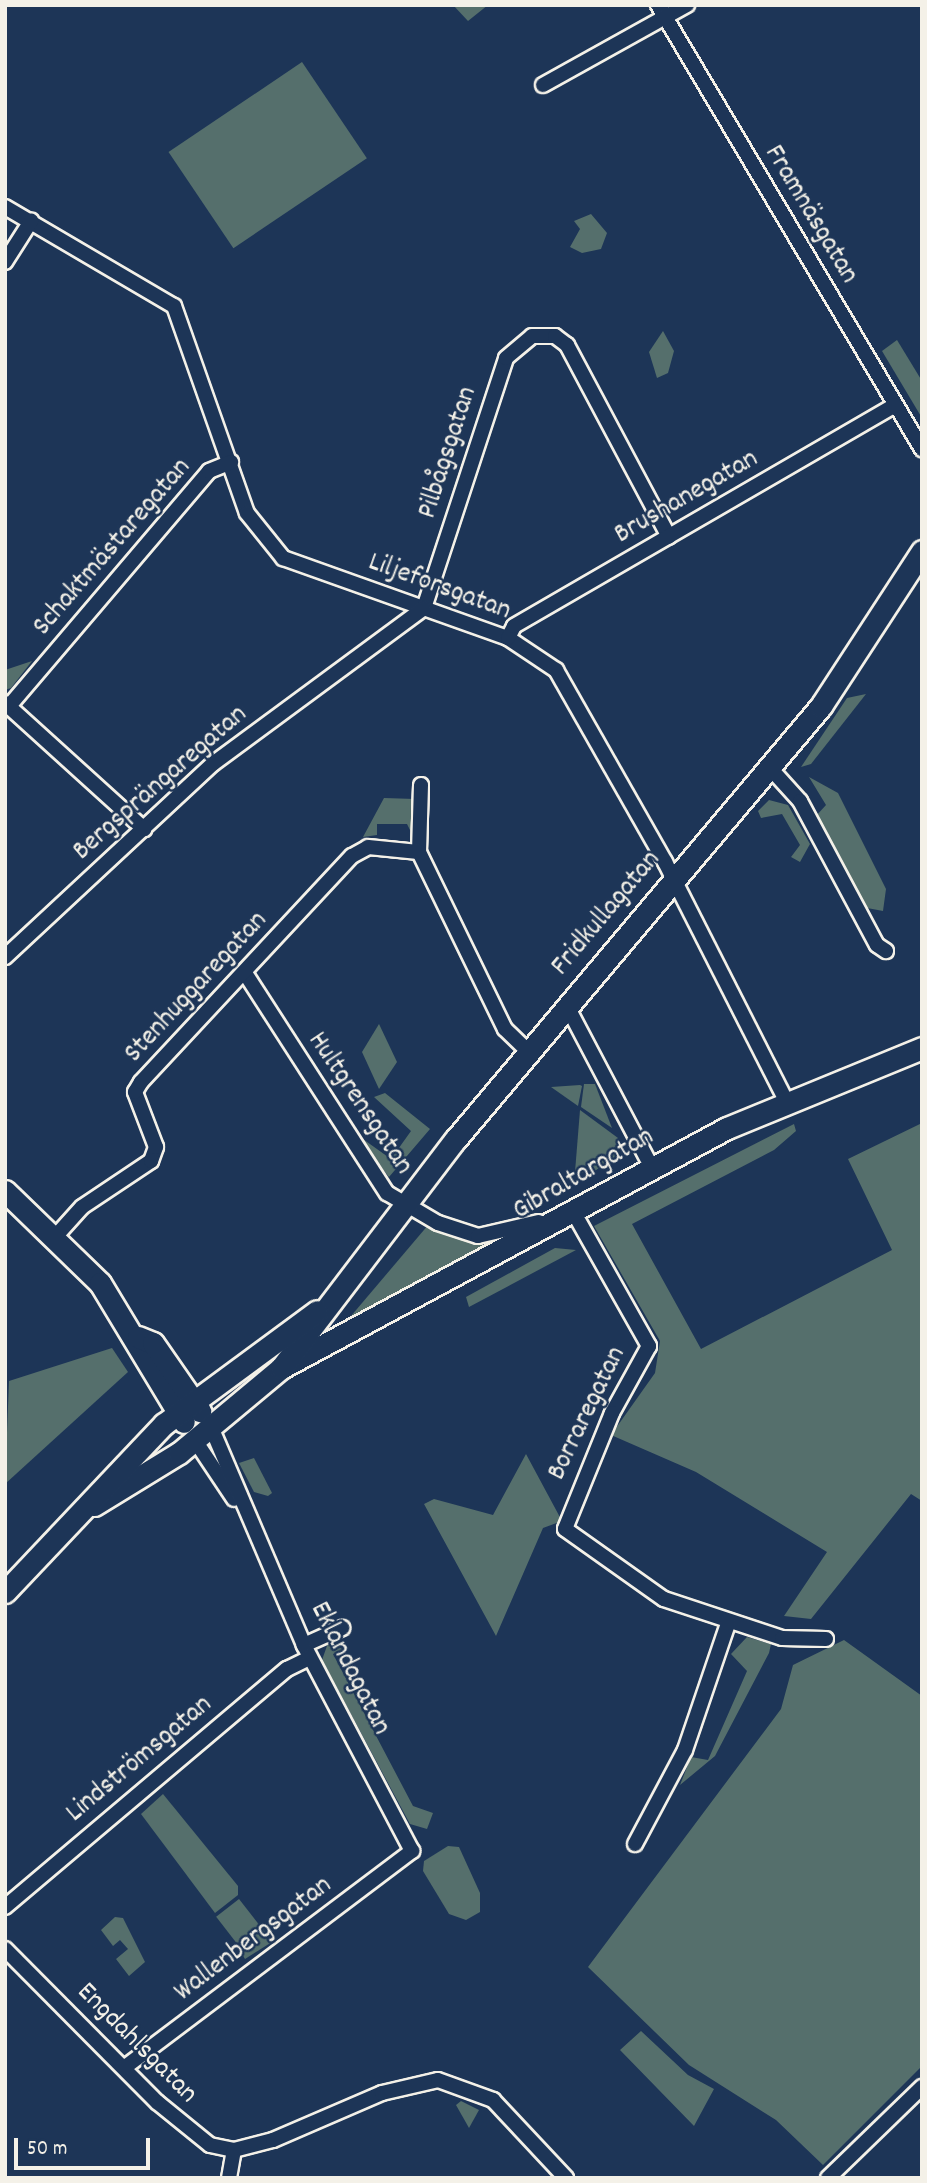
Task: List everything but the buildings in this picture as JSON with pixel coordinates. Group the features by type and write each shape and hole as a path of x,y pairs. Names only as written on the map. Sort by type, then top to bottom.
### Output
{"street":[{"path":"543,85 662,12 687,5"},
{"name":"Framnäsgatan","path":"662,12 922,449"},
{"name":"Liljeforsgatan","path":"5,207 174,306 247,513 283,558 508,638 540,655 569,686 673,878 788,1102"},
{"path":"5,262 31,221"},
{"name":"Pilbågsgatan","path":"424,608 506,358 519,341 545,334 567,345 669,537"},
{"name":"Brushanegatan","path":"508,638 514,626 895,405"},
{"name":"Schaktmästaregatan","path":"8,704 209,471 231,462"},
{"name":"Fridkullagatan","path":"325,1306 528,1051 673,878 771,769 821,706 922,551"},
{"name":"Bergsprängaregatan","path":"5,957 242,741 424,608"},
{"path":"8,704 144,829"},
{"path":"771,769 800,801 877,945 886,951"},
{"path":"421,785 419,852 505,1029 528,1051"},
{"name":"Stenhuggaregatan","path":"55,1237 82,1207 151,1161 156,1147 135,1092 360,850 404,846 419,852"},
{"name":"Hultgrensgatan","path":"245,973 373,1178 403,1205 478,1236 578,1211"},
{"path":"567,1006 652,1168"},
{"name":"Gibraltargatan","path":"94,1505 112,1499 211,1427 281,1368 578,1211 652,1168 788,1102 922,1048"},
{"name":"Eklandagatan","path":"5,1191 100,1283 138,1337 153,1343 186,1407 194,1439 241,1509"},
{"name":"Borraregatan","path":"578,1211 649,1346 612,1413 565,1529 664,1599 729,1621"},
{"name":"Gibraltargatan","path":"281,1368 325,1306"},
{"name":"Gibraltargatan","path":"5,1592 94,1505 100,1490 186,1407 325,1306"},
{"name":"Eklandagatan","path":"186,1407 211,1427 241,1509 307,1651 412,1852"},
{"path":"635,1844 685,1750 729,1621 782,1638 826,1639"},
{"name":"Lindströmsgatan","path":"5,1907 307,1651 342,1628"},
{"name":"Wallenbergsgatan","path":"124,2068 412,1852"},
{"name":"Engdahlsgatan","path":"5,1949 184,2127 209,2145 234,2150"},
{"path":"229,2178 234,2150 419,2082 482,2092 566,2178"},
{"path":"828,2178 922,2087"}],"green space":[{"path":"453,5 488,5 468,21"},
{"path":"302,62 367,158 233,248 169,152"},
{"path":"591,214 607,233 601,249 582,253 570,247 580,229 574,221"},
{"path":"663,331 674,351 668,373 657,378 649,352"},
{"path":"897,340 922,381 922,418 882,351"},
{"path":"32,661 11,688 5,690 5,670"},
{"path":"866,694 811,764 801,767 847,698"},
{"path":"809,777 838,793 886,889 883,911 862,907 815,817 826,805"},
{"path":"384,798 415,799 413,836 407,824 377,824 377,835 363,837"},
{"path":"769,800 788,805 810,844 800,862 791,857 800,845 782,814 761,818 758,811"},
{"path":"379,1024 397,1062 379,1089 362,1052"},
{"path":"584,1084 595,1084 612,1128 581,1107"},
{"path":"580,1085 578,1106 551,1087"},
{"path":"385,1093 430,1129 389,1177 353,1132 391,1159 411,1131 374,1097"},
{"path":"580,1110 618,1138 616,1156 592,1173 575,1172"},
{"path":"922,1123 922,1501 911,1494 811,1619 784,1616 827,1552 696,1472 611,1435 655,1373 660,1341 594,1226 794,1124 796,1131 774,1150 632,1224 701,1349 892,1250 848,1159"},
{"path":"429,1224 483,1243 482,1253 340,1329"},
{"path":"555,1248 576,1250 469,1307 466,1297"},
{"path":"112,1348 128,1372 5,1484 9,1381"},
{"path":"526,1454 562,1521 543,1528 496,1636 424,1504 434,1499 493,1515"},
{"path":"254,1458 272,1493 268,1496 254,1492 239,1463"},
{"path":"747,1637 771,1644 769,1653 715,1756 680,1785 691,1757 708,1760 747,1671 731,1654"},
{"path":"844,1640 922,1696 922,2066 823,2165 776,2120 689,2065 588,1967 781,1709 793,1665"},
{"path":"328,1643 345,1650 333,1654 413,1806 433,1813 427,1829 410,1824 322,1660"},
{"path":"163,1794 238,1886 238,1895 215,1913 141,1814"},
{"path":"448,1846 459,1847 480,1893 480,1912 466,1920 449,1914 423,1871 424,1861"},
{"path":"239,1899 260,1926 237,1944 216,1917"},
{"path":"115,1917 123,1918 145,1962 129,1976 116,1959 128,1949 120,1940 113,1946 101,1930"},
{"path":"263,1929 272,1942 245,1959 238,1948"},
{"path":"641,2031 688,2075 714,2089 694,2126 620,2050"},
{"path":"461,2101 479,2110 469,2128 456,2105"}]}
